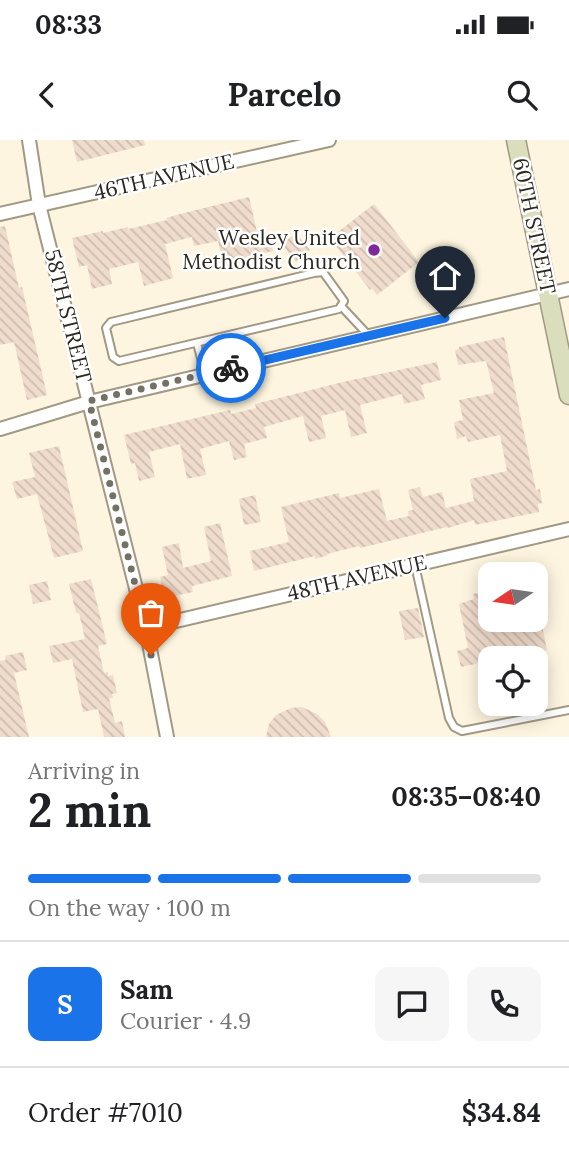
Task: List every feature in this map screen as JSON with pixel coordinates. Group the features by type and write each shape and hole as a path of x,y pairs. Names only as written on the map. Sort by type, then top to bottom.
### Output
{"street":[{"name":"58TH STREET","path":"29,140 39,205 146,628 167,737"},
{"name":"46TH AVENUE","path":"0,214 329,140"},
{"name":"60TH STREET","path":"516,140 569,395"},
{"path":"0,429 89,401 569,289"},
{"name":"48TH AVENUE","path":"146,628 569,529"}],"lane":[{"path":"323,272 344,301 340,309 197,343 119,361 113,357 106,328 111,322 314,273 323,272"},
{"path":"341,306 369,336"},
{"path":"197,343 205,374"},
{"path":"415,565 449,718 454,727 462,731 569,710"}],"building":[{"path":"72,140 144,140 145,145 77,162"},
{"path":"249,197 258,236 269,233 273,251 223,263 218,241 194,246 192,237 165,244 173,278 144,286 138,262 109,269 112,284 92,289 87,265 79,267 72,238 167,220 166,218"},
{"name":"Wesley United Methodist Church","path":"374,204 419,262 377,295 372,288 370,290 330,238"},
{"path":"5,226 47,395 27,400 14,342 0,345 0,227"},
{"path":"296,233 310,250 296,262 282,244"},
{"path":"504,337 536,490 540,489 542,503 538,504 539,512 475,525 474,520 254,571 250,551 289,542 281,507 339,493 340,498 379,489 387,521 409,516 408,511 413,510 408,490 420,487 423,497 442,492 446,508 474,501 470,479 507,471 500,435 468,442 466,436 457,439 454,422 463,420 459,400 494,393 486,361 458,365 455,350"},
{"path":"437,362 441,380 421,385 425,399 404,404 402,394 360,405 367,433 351,437 345,410 321,416 326,438 309,442 303,416 264,427 267,438 244,444 247,457 234,460 229,441 200,449 206,475 187,479 180,444 149,452 155,477 139,481 135,463 131,464 124,435 230,410 231,414 256,408 255,404"},
{"path":"59,446 83,551 54,558 37,494 17,499 12,482 35,477 29,453"},
{"path":"255,495 261,522 244,525 239,499"},
{"path":"220,523 232,576 192,586 193,592 164,598 160,577 168,575 162,547 179,543 183,568 211,561 204,527"},
{"path":"91,579 107,644 98,646 104,673 113,675 117,693 112,694 113,698 109,698 115,723 122,721 125,737 104,737 98,709 83,712 72,659 53,663 49,646 85,639 69,584"},
{"path":"47,581 51,600 33,604 29,585"},
{"path":"478,593 478,632 543,632 546,646 478,646 478,663 461,667 457,651 468,648 459,604 474,599 473,594"},
{"path":"418,608 424,637 405,640 399,611"},
{"path":"23,652 27,670 14,673 29,737 0,737 0,661 6,660 5,656"},
{"path":"302,707 317,714 325,722 331,737 266,737 269,724 276,715 291,708"}],"way so far":[{"path":"151,655 89,401 231,368"}],"place":[{"name":"Wesley United Methodist Church","path":"374,250"}],"route":[{"path":"231,368 445,318"}]}
